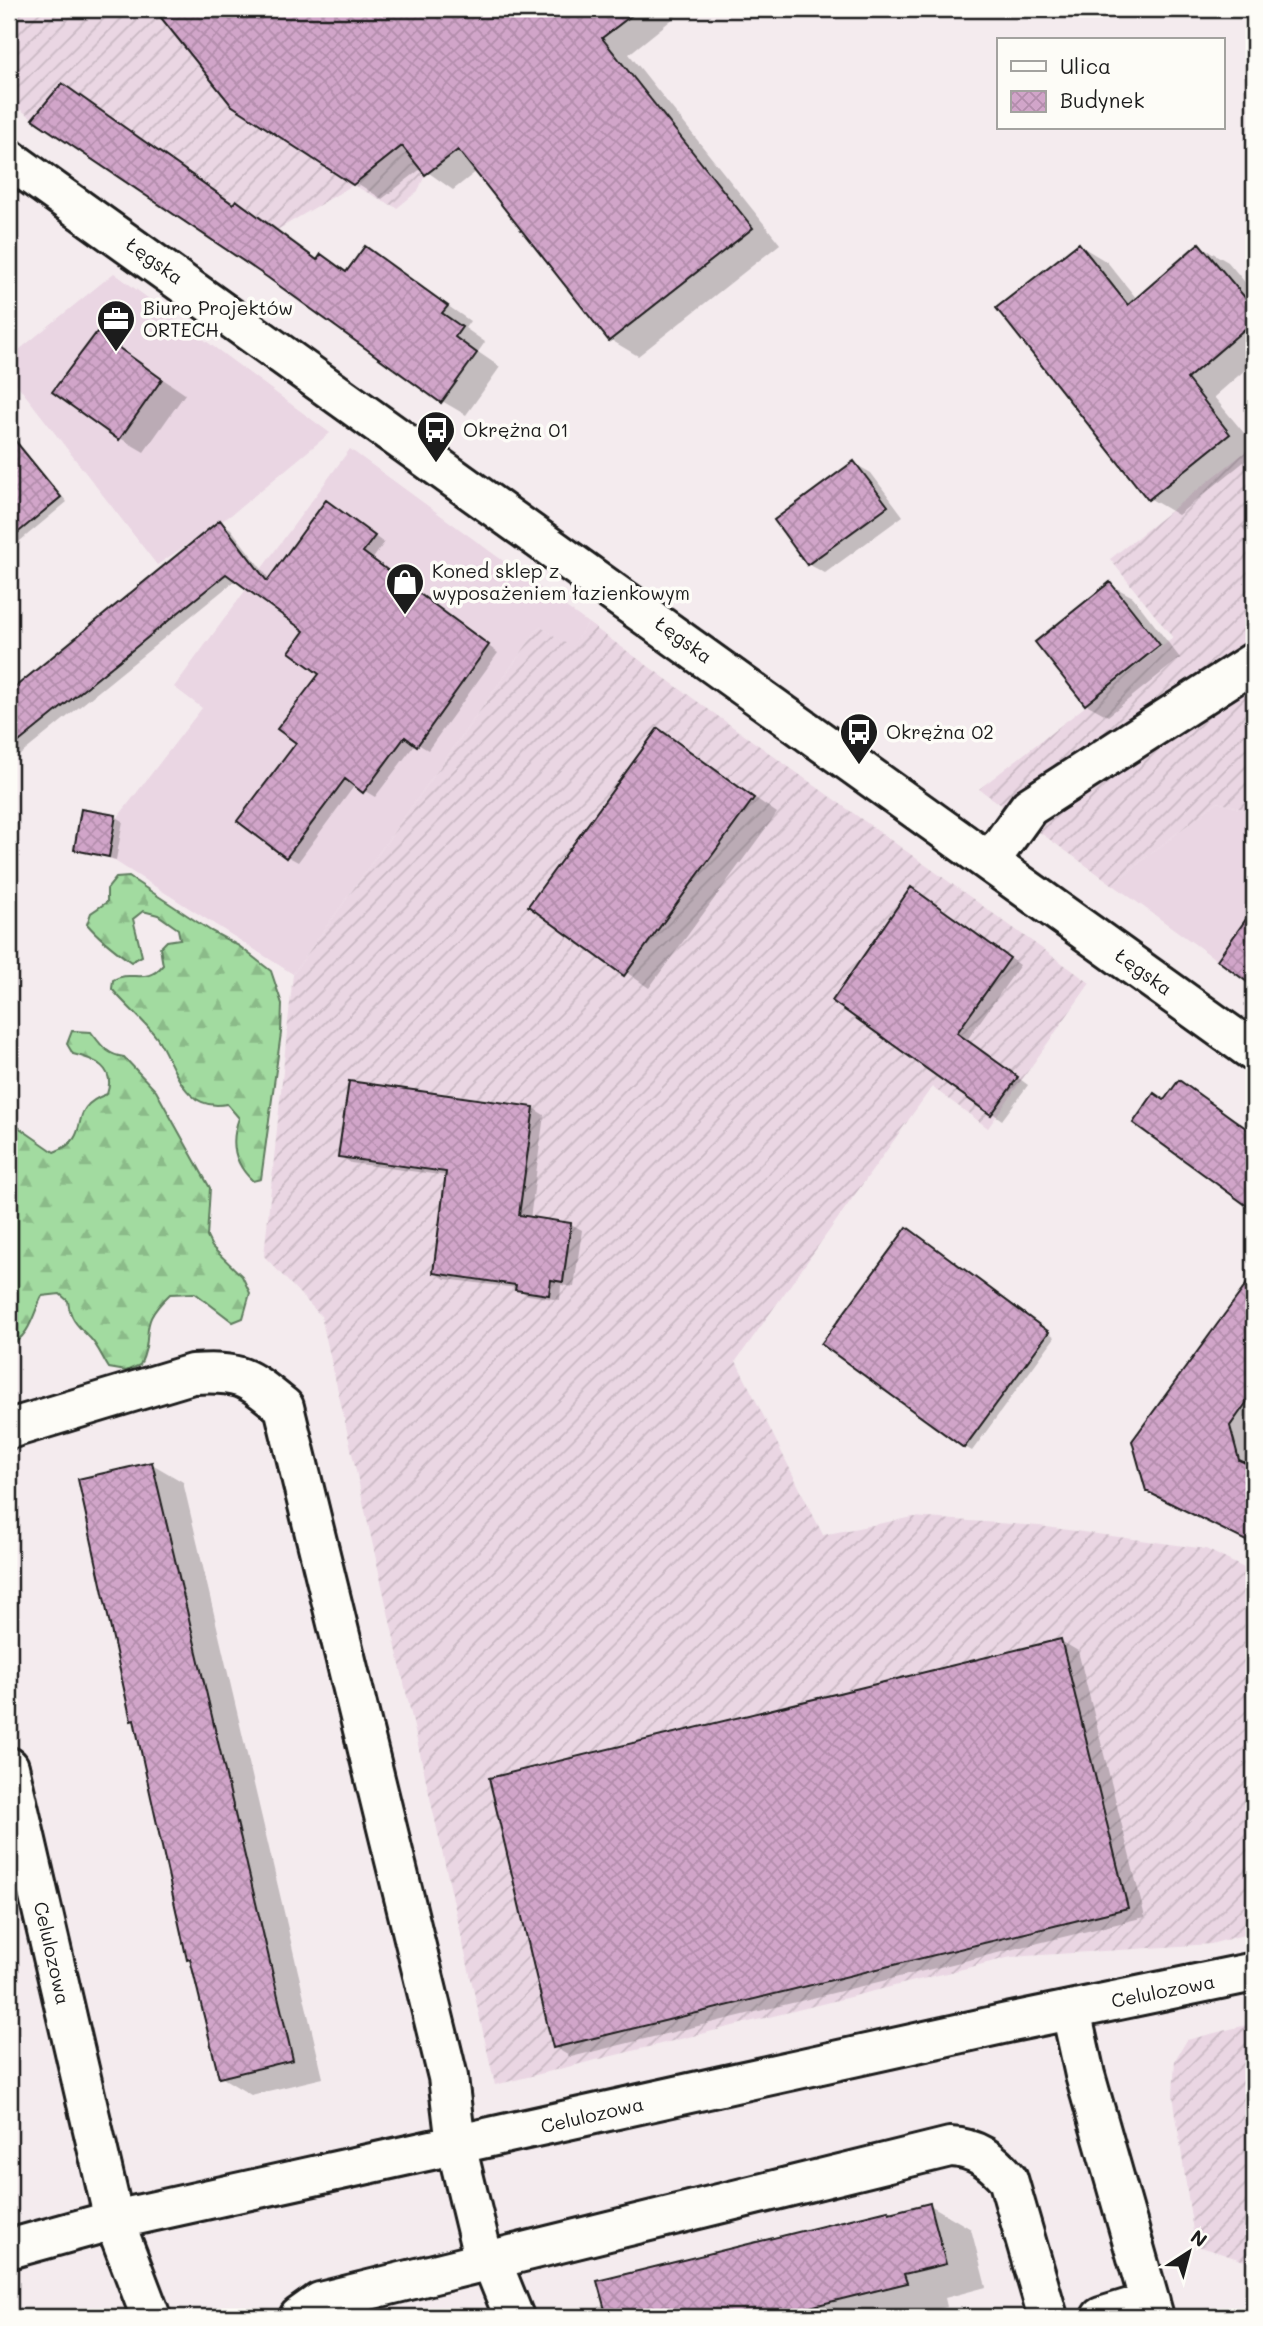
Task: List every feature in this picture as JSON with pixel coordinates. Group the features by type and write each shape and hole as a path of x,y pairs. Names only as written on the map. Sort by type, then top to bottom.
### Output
{"street":[{"name":"Łęgska","path":"9,159 1254,1052"},
{"path":"990,861 1029,807 1254,662"},
{"path":"9,1429 192,1374 219,1372 247,1377 284,1407 448,2077 456,2145 487,2261 514,2317"},
{"name":"Celulozowa","path":"9,1767 114,2220"},
{"name":"Celulozowa","path":"9,2249 114,2220 1171,1987 1254,1972"},
{"path":"1071,2011 1085,2075 1152,2310 1101,2317"},
{"path":"299,2317 320,2302 935,2150 964,2148 995,2164 1008,2179 1048,2317"},
{"path":"114,2220 151,2317"}],"shaded area":[{"path":"9,9 640,9 425,175 418,191 397,208 353,185 277,230 250,266 9,102"},
{"name":"Biuro Projektów ORTECH","path":"114,273 330,433 231,515 157,565 9,374 9,358"},
{"path":"1254,445 1254,812 1217,802 1112,884 979,789 1173,638 1110,559"},
{"path":"350,449 588,623 571,648 540,626 293,974 110,858 118,817 202,708 174,687"},
{"path":"588,623 1090,983 988,1128 932,1087 736,1361 823,1535 913,1517 1039,1526 1206,1549 1254,1573 1254,1932 1211,1944 1011,1957 495,2085 321,1316 264,1256 293,974 540,626 571,647"},
{"path":"1217,802 1254,812 1254,987 1112,884"},
{"path":"1254,2023 1254,2264 1195,2245 1173,2095 1175,2060 1187,2040"}],"green space":[{"path":"129,877 211,931 239,946 271,971 282,1004 281,1033 261,1179 253,1181 237,1159 234,1144 239,1118 227,1104 212,1105 190,1094 175,1073 157,1038 112,989 113,980 120,977 151,975 157,971 163,965 160,948 167,941 180,939 178,929 158,915 143,911 133,919 142,956 131,962 87,924 91,913 107,902 107,889 116,878"},
{"path":"72,1031 91,1032 109,1052 124,1057 156,1091 210,1188 207,1237 212,1247 242,1276 250,1293 243,1318 233,1322 195,1293 170,1294 159,1305 149,1322 147,1344 140,1365 126,1371 109,1368 93,1341 75,1322 68,1301 60,1294 42,1296 26,1331 9,1344 9,1097 11,1122 54,1152 67,1146 78,1131 86,1108 94,1100 107,1094 109,1085 109,1077 102,1066 73,1054 67,1044"}],"building":[{"path":"154,9 640,9 602,38 753,228 609,341 458,150 425,175 402,146 353,185 231,105"},
{"path":"62,83 233,204 236,200 317,260 321,254 346,272 365,246 448,306 442,313 462,327 455,337 477,353 441,403 267,277 32,119"},
{"path":"1079,243 1128,305 1199,243 1254,308 1254,321 1187,379 1230,434 1148,500 996,308"},
{"path":"97,332 162,379 119,440 52,392"},
{"path":"9,433 61,497 9,540"},
{"path":"854,461 888,506 807,565 774,520"},
{"path":"326,500 375,536 363,552 489,645 417,746 405,737 363,793 345,779 286,858 237,821 296,743 277,729 319,674 289,652 304,631 226,574 9,750 9,692 220,520 267,581"},
{"path":"1110,582 1160,645 1085,705 1035,642"},
{"path":"658,728 754,798 624,976 528,906"},
{"path":"81,809 116,815 109,857 74,850"},
{"path":"911,887 1010,958 957,1033 1018,1077 991,1115 832,1001"},
{"path":"1254,908 1254,987 1217,960"},
{"path":"1179,1080 1254,1134 1254,1211 1133,1123 1154,1093 1164,1100"},
{"path":"349,1081 534,1107 519,1215 571,1223 563,1282 551,1280 549,1295 515,1290 516,1285 433,1273 446,1172 338,1157"},
{"path":"907,1227 1049,1332 964,1448 821,1344"},
{"path":"1254,1274 1254,1392 1230,1426 1239,1460 1254,1467 1254,1545 1146,1491 1132,1441"},
{"path":"152,1462 293,2060 219,2078 190,1959 187,1960 78,1479"},
{"path":"1061,1639 1128,1908 553,2048 489,1778"},
{"path":"930,2203 946,2264 904,2274 907,2283 769,2317 607,2317 597,2281 888,2210 889,2213"}],"place":[{"name":"Biuro Projektów ORTECH","path":"116,353"},
{"name":"Okrężna 01","path":"436,464"},
{"name":"Koned sklep z wyposażeniem łazienkowym","path":"405,616"},
{"name":"Okrężna 02","path":"859,766"}]}
